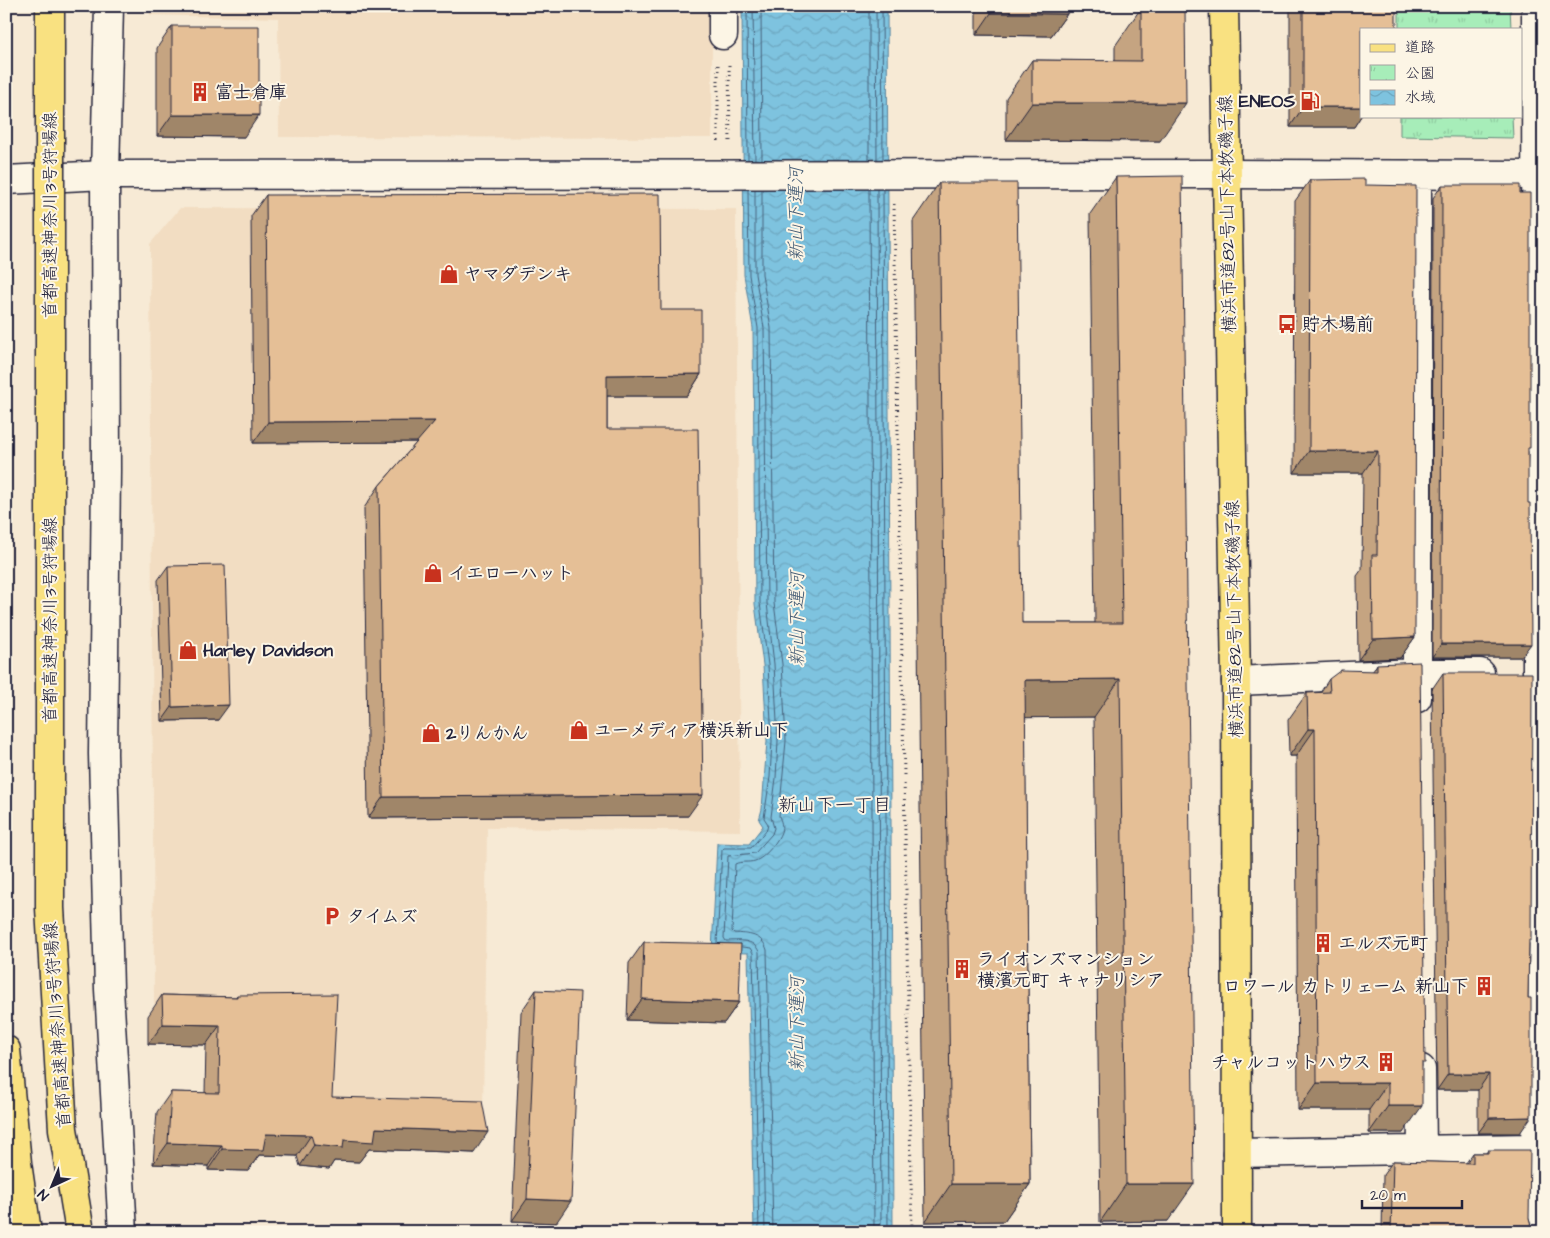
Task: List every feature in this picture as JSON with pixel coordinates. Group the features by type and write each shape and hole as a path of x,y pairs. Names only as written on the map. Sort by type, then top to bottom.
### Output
{"main road":[{"name":"首都高速神奈川3号狩場線","path":"50,6 50,908 62,1129 80,1232"},
{"name":"横浜市道82号山下本牧磯子線","path":"1224,6 1236,681 1237,1232"},
{"path":"6,1050 16,1163 27,1232"}],"street":[{"path":"109,6 105,175 106,470 103,754 109,989 123,1232"},
{"path":"723,6 723,35"},
{"path":"1534,1232 1540,175 1536,6"},
{"path":"6,180 105,175 1540,175"},
{"path":"1417,175 1417,723"},
{"path":"1236,681 1416,673 1537,674"},
{"path":"1420,1041 1422,1150"},
{"path":"1237,1153 1534,1148"}],"path":[{"path":"723,35 729,35 730,137"},
{"path":"718,63 718,146"},
{"path":"894,201 912,1232"}],"shaded area":[{"path":"150,6 712,6 712,138 279,137 278,18 150,15"},
{"path":"180,208 736,209 740,831 487,828 483,1113 330,1104 331,1003 154,1004 150,244"}],"green space":[{"path":"1399,6 1510,6 1511,28 1399,28"},
{"path":"1400,118 1512,118 1513,138 1400,136"}],"water":[{"name":"新山下運河","path":"742,6 887,6 893,1232 754,1232 748,953 712,952 717,843 749,844 763,826 759,820 762,809 767,741 763,665 755,604 753,328 744,275"}],"building":[{"path":"991,6 1067,6 1067,14 991,13"},
{"path":"1303,6 1396,6 1396,28 1360,28 1360,107 1303,107"},
{"path":"1141,8 1185,9 1186,103 1032,103 1032,60 1141,61"},
{"name":"富士倉庫","path":"172,26 259,26 259,115 172,115"},
{"name":"ライオンズマンション 横濱元町 キャナリシア","path":"1182,176 1194,1184 1126,1184 1120,679 1025,680 1030,1184 951,1184 939,183 1017,183 1022,623 1122,623 1116,177"},
{"path":"1365,179 1365,185 1416,186 1415,637 1373,639 1372,555 1377,555 1378,451 1309,451 1310,180"},
{"path":"1442,185 1520,185 1520,193 1530,193 1530,448 1528,448 1528,503 1530,503 1531,644 1441,644"},
{"path":"660,194 661,310 701,310 701,374 607,375 607,429 698,429 703,795 383,797 379,486 435,421 268,422 266,195"},
{"name":"Harley Davidson","path":"225,565 229,705 172,707 168,566"},
{"path":"1420,662 1425,1063 1422,1063 1422,1106 1388,1106 1388,1083 1317,1083 1315,729 1308,729 1307,693 1330,692 1329,679 1341,670 1377,671 1377,664"},
{"path":"1443,673 1532,673 1531,940 1529,940 1528,998 1531,998 1531,1117 1489,1118 1489,1074 1448,1074"},
{"path":"644,942 741,944 739,1002 642,999"},
{"path":"536,990 580,992 571,1201 527,1199"},
{"path":"337,994 332,1097 482,1101 488,1132 376,1128 374,1142 344,1140 343,1148 314,1145 311,1135 266,1134 263,1150 222,1149 222,1145 168,1143 171,1092 219,1093 220,1025 163,1024 162,995 237,997 237,995"},
{"path":"1488,1150 1530,1150 1529,1218 1531,1225 1539,1232 1391,1232 1393,1161 1473,1163 1473,1153 1488,1153"}],"place":[{"name":"富士倉庫","path":"200,92"},
{"name":"ENEOS","path":"1310,101"},
{"name":"ヤマダデンキ","path":"449,274"},
{"name":"貯木場前","path":"1287,324"},
{"name":"イエローハット","path":"433,573"},
{"name":"Harley Davidson","path":"188,650"},
{"name":"ユーメディア横浜新山下","path":"579,730"},
{"name":"2りんかん","path":"431,733"},
{"name":"タイムズ","path":"332,916"},
{"name":"エルズ元町","path":"1323,943"},
{"name":"ライオンズマンション 横濱元町 キャナリシア","path":"962,969"},
{"name":"ロワール カトリェーム 新山下","path":"1484,986"},
{"name":"チャルコットハウス","path":"1386,1062"}],"district":[{"name":"新山下一丁目","path":"835,804"}]}
